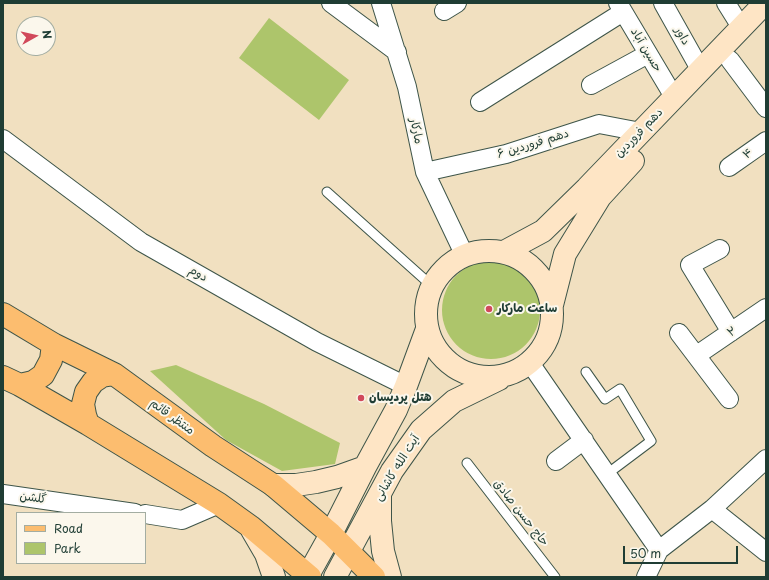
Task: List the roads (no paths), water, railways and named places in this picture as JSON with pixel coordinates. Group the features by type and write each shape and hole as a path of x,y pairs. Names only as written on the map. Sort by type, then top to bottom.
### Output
{"main road":[{"name":"دهم فروردین","path":"504,252 543,231 587,188 764,3"},
{"name":"دهم فروردین","path":"552,305 565,254 600,197 766,23"},
{"path":"478,251 504,252 527,263 544,282 552,305 551,327 544,346 530,363 504,376 479,378 456,369 437,352 427,329 426,307 432,286 441,272 452,261 464,254 478,251"},
{"name":"منتظر قائم","path":"3,314 53,344 114,374 213,446 273,485 331,534 374,577"},
{"path":"11,381 88,424 219,504 251,527 308,576 396,410 427,329"},
{"path":"11,381 33,382 43,375 51,360 53,344"},
{"path":"88,424 84,415 83,404 86,392 92,382 102,376 114,374"},
{"name":"آیت الله کاشانی","path":"335,577 392,471 421,430 454,401 504,376"},
{"path":"273,485 296,485 316,482 337,477 365,467"},
{"path":"380,494 382,544 390,577"},
{"path":"251,527 266,554 274,577"}],"street":[{"path":"331,3 397,52"},
{"name":"مارکار","path":"381,3 407,87 425,172 464,254"},
{"name":"داور","path":"663,3 700,69"},
{"path":"726,3 741,27"},
{"path":"480,102 620,7"},
{"name":"حسین آباد","path":"620,7 674,97"},
{"path":"592,85 648,54"},
{"path":"730,60 766,108"},
{"name":"دهم فروردین ۶","path":"425,172 506,154 599,124 641,132"},
{"name":"دوم","path":"3,139 141,242 317,342 406,386"},
{"name":"۴","path":"729,167 766,141"},
{"path":"720,249 690,265 731,332"},
{"name":"۲","path":"697,356 766,308"},
{"path":"679,333 729,399"},
{"path":"530,363 659,550"},
{"path":"556,461 584,440"},
{"path":"646,577 659,550 712,509 766,459"},
{"name":"گلشن","path":"3,494 128,512"},
{"path":"146,514 182,520 219,504"},
{"path":"712,509 766,552"}],"lane":[{"path":"327,192 432,286"},
{"path":"586,372 605,399 620,389 651,441 607,474"},
{"name":"حاج حسن صادق","path":"467,463 555,577"}],"place":[{"name":"ساعت مارکار","path":"489,309"},
{"name":"هتل پردیسان","path":"361,398"}]}
